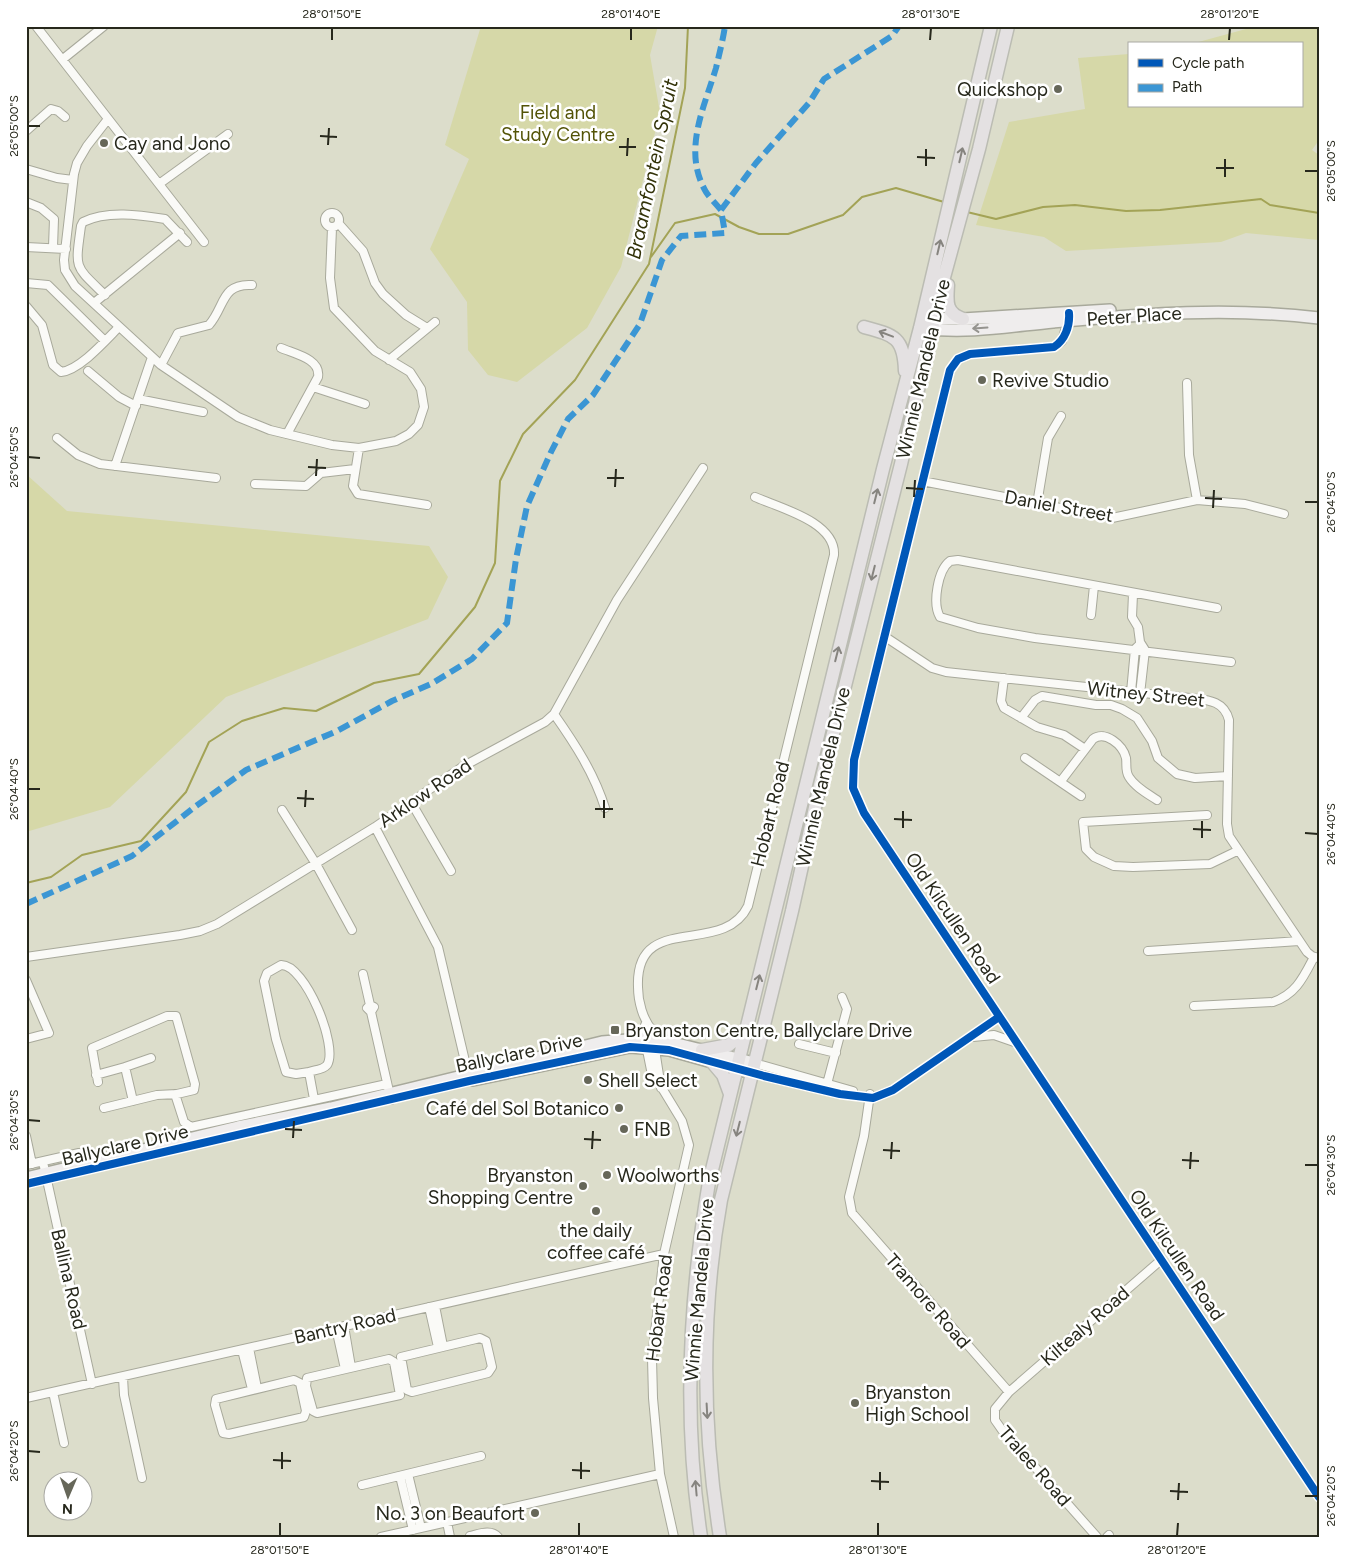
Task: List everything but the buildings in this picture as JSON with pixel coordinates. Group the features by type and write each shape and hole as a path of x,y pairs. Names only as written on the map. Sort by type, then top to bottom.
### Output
{"main road":[{"name":"Winnie Mandela Drive","path":"720,1537 712,1479 708,1422 708,1300 714,1241 721,1200 927,323 946,217 991,26"},
{"name":"Winnie Mandela Drive","path":"701,1537 691,1408 692,1331 704,1213 713,1162 905,383 952,250 1008,26"},
{"path":"952,250 947,305 951,313 963,319"},
{"path":"864,327 888,333 902,346 905,383"},
{"path":"702,1050 729,1045 747,1029"},
{"path":"712,1062 723,1075 730,1094"}],"street":[{"path":"36,26 204,242"},
{"path":"63,59 104,26"},
{"path":"26,131 51,109 58,110 65,118"},
{"path":"108,119 82,154 73,180 65,270 69,278 94,304 152,358 238,417 287,434 332,445 360,448 404,438 418,425 422,413 423,399 417,380 405,368 370,347 334,308 330,286 335,226 363,251 375,283 383,294 406,315 427,328"},
{"path":"159,184 228,134"},
{"path":"26,168 57,178 73,180"},
{"path":"26,202 41,208 54,219 53,247"},
{"path":"106,295 80,270 77,263 84,222 112,215 158,218 169,221 187,242"},
{"path":"94,304 180,233"},
{"path":"26,247 66,249"},
{"path":"26,283 48,284 104,341"},
{"path":"161,365 178,333 208,324 224,297 233,288 242,284 252,285"},
{"name":"Peter Place","path":"927,323 1069,317 1219,303 1270,305 1314,314"},
{"path":"26,306 42,325 52,365 59,371 69,370 119,327"},
{"name":"Peter Place","path":"927,323 963,319 1069,317"},
{"name":"Old Kilcullen Road","path":"1069,317 1062,341 1054,347 970,354 954,362 948,376 854,760 853,788 864,813 1319,1497"},
{"path":"389,360 435,322"},
{"path":"281,348 317,365 318,377 287,434"},
{"path":"115,466 152,358"},
{"path":"88,371 119,397 137,402 202,412"},
{"path":"1187,383 1189,455 1197,500"},
{"path":"313,388 366,404"},
{"path":"1037,504 1048,438 1061,416"},
{"path":"57,438 85,459 115,466 216,478"},
{"path":"360,448 353,486 358,494 427,505"},
{"name":"Arklow Road","path":"26,957 200,931 217,924 375,827 462,767 535,728 554,714 616,600 703,468"},
{"path":"255,484 306,486 321,473 355,469"},
{"name":"Daniel Street","path":"922,481 1112,518 1197,500 1245,504 1284,514"},
{"name":"Hobart Road","path":"674,1537 660,1474 652,1368 654,1326 664,1254 689,1145 682,1122 661,1088 638,994 638,980 641,966 651,950 670,938 713,933 727,929 742,916 748,906 830,573 834,550 831,538 826,531 814,523 755,497"},
{"path":"1217,608 1151,595 1133,594 958,560 950,560 941,574 936,599 937,611 940,617 996,632 1232,662"},
{"path":"1091,615 1094,586"},
{"path":"1133,594 1132,617 1138,627 1140,642 1144,650 1140,694"},
{"name":"Witney Street","path":"884,636 932,668 946,672 1211,701 1223,707 1229,720 1227,824 1229,836 1237,851 1307,952 1316,957"},
{"path":"1131,692 1135,649 1140,642"},
{"path":"1004,678 1002,705 1037,727 1064,735 1085,749"},
{"path":"1021,718 1034,700 1042,696 1115,706 1137,718 1152,741 1158,758 1178,774 1195,778 1228,776"},
{"path":"554,714 578,750 598,787 605,808"},
{"path":"1060,781 1085,749 1099,736 1113,740 1126,757 1129,778 1157,800"},
{"path":"1025,758 1081,796"},
{"path":"411,802 451,872"},
{"path":"282,810 316,864 352,930"},
{"path":"1207,815 1083,822 1085,845 1094,857 1122,867 1210,864 1237,851"},
{"path":"375,827 438,947 468,1077"},
{"path":"1148,951 1300,941"},
{"path":"1194,1006 1273,1002 1285,998 1299,986 1316,957"},
{"path":"281,965 290,967 305,984 320,1013 325,1030 329,1053 328,1064 324,1068 309,1072 292,1074 284,1069 264,981 267,973 281,965"},
{"path":"175,1094 184,1122 191,1127 314,1099 389,1093 363,974"},
{"path":"26,980 49,1032 26,1039"},
{"path":"828,1084 847,1009 842,997"},
{"path":"104,1108 163,1094 175,1094 193,1090 195,1086 177,1019 174,1015 167,1016 92,1048 97,1078 151,1058"},
{"path":"870,1096 900,1084 999,1017"},
{"path":"969,1038 994,1035 1017,1043"},
{"name":"Ballyclare Drive","path":"26,1178 229,1129 468,1077 602,1042 649,1043 702,1050 738,1064 870,1096"},
{"name":"Ballyclare Drive","path":"649,1043 712,1062 738,1064"},
{"path":"799,1044 836,1053"},
{"path":"125,1067 133,1101"},
{"name":"Ballyclare Drive","path":"753,1068 828,1084 870,1096"},
{"path":"309,1072 314,1099"},
{"name":"Tramore Road","path":"870,1096 864,1136 849,1197 850,1207 856,1220 1009,1392"},
{"path":"26,1136 29,1165 45,1172 79,1153"},
{"name":"Ballyclare Drive","path":"26,1184 45,1172"},
{"name":"Ballina Road","path":"45,1172 92,1384"},
{"name":"Bantry Road","path":"26,1398 664,1254"},
{"name":"Kiltealy Road","path":"1009,1392 1160,1260"},
{"path":"432,1306 440,1346"},
{"path":"340,1327 348,1368"},
{"path":"484,1338 491,1369 488,1373 409,1392 401,1356 440,1346 484,1338"},
{"path":"246,1349 255,1389"},
{"path":"390,1359 394,1362 400,1395 314,1413 306,1386 307,1378 348,1368 390,1359"},
{"path":"120,1378 142,1478"},
{"path":"298,1381 305,1416 230,1434 223,1432 215,1405 216,1399 255,1389 298,1381"},
{"path":"53,1392 64,1443"},
{"name":"Tralee Road","path":"1009,1392 995,1409 997,1424 1096,1537"},
{"path":"362,1485 481,1456"},
{"path":"381,1537 660,1474"},
{"path":"404,1475 417,1529"},
{"path":"448,1522 450,1537"},
{"path":"470,1536 486,1533 495,1534 498,1537"}],"green space":[{"name":"Field and Study Centre","path":"481,26 658,26 650,55 660,113 621,267 587,328 517,382 488,375 468,350 467,302 430,249 469,159 445,145"},
{"path":"1257,26 1319,26 1319,140 1312,150 1319,155 1319,240 1246,233 1221,242 1066,251 1044,237 976,225 1009,122 1085,109 1078,58 1128,54 1128,108 1302,108 1302,42 1198,42"},
{"path":"26,474 67,511 429,546 448,577 428,619 226,697 110,807 26,832"}],"waterway":[{"name":"Braamfontein Spruit","path":"26,883 51,877 82,855 141,841 186,792 209,742 242,721 284,708 316,711 374,683 419,674 475,607 495,563 500,481 523,434 575,380 649,264 685,88 688,26"},
{"path":"651,257 675,223 715,214 739,227 759,234 788,234 843,215 862,197 896,188 944,202"},
{"path":"967,212 996,219 1043,207 1075,205 1126,211 1160,210 1261,199 1270,205 1319,213"}],"marked path":[{"path":"721,210 706,192 699,177 695,145 701,114 716,68 725,26"},
{"path":"26,904 132,856 246,770 337,731 392,701 431,684 472,659 507,623 516,559 527,506 551,452 568,419 593,395 640,324 662,260 681,236 725,233 721,210 756,163 809,103 824,79 892,36 899,26"}],"cycle path":[{"path":"1069,313 1069,323 1066,332 1061,341 1054,347 970,354 958,359 950,370 854,760 853,788 864,813 1319,1497"},
{"path":"26,1184 469,1081 630,1047 669,1050 764,1076 840,1094 873,1098 893,1090 999,1017"}],"place":[{"name":"Quickshop","path":"1058,89"},
{"name":"Cay and Jono","path":"104,143"},
{"name":"Revive Studio","path":"982,380"},
{"name":"Bryanston Centre, Ballyclare Drive","path":"615,1030"},
{"name":"Shell Select","path":"588,1080"},
{"name":"Café del Sol Botanico","path":"619,1108"},
{"name":"FNB","path":"624,1129"},
{"name":"Woolworths","path":"607,1175"},
{"name":"Bryanston Shopping Centre","path":"583,1186"},
{"name":"the daily coffee café","path":"596,1211"},
{"name":"Bryanston High School","path":"855,1403"},
{"name":"No. 3 on Beaufort","path":"535,1513"}]}
